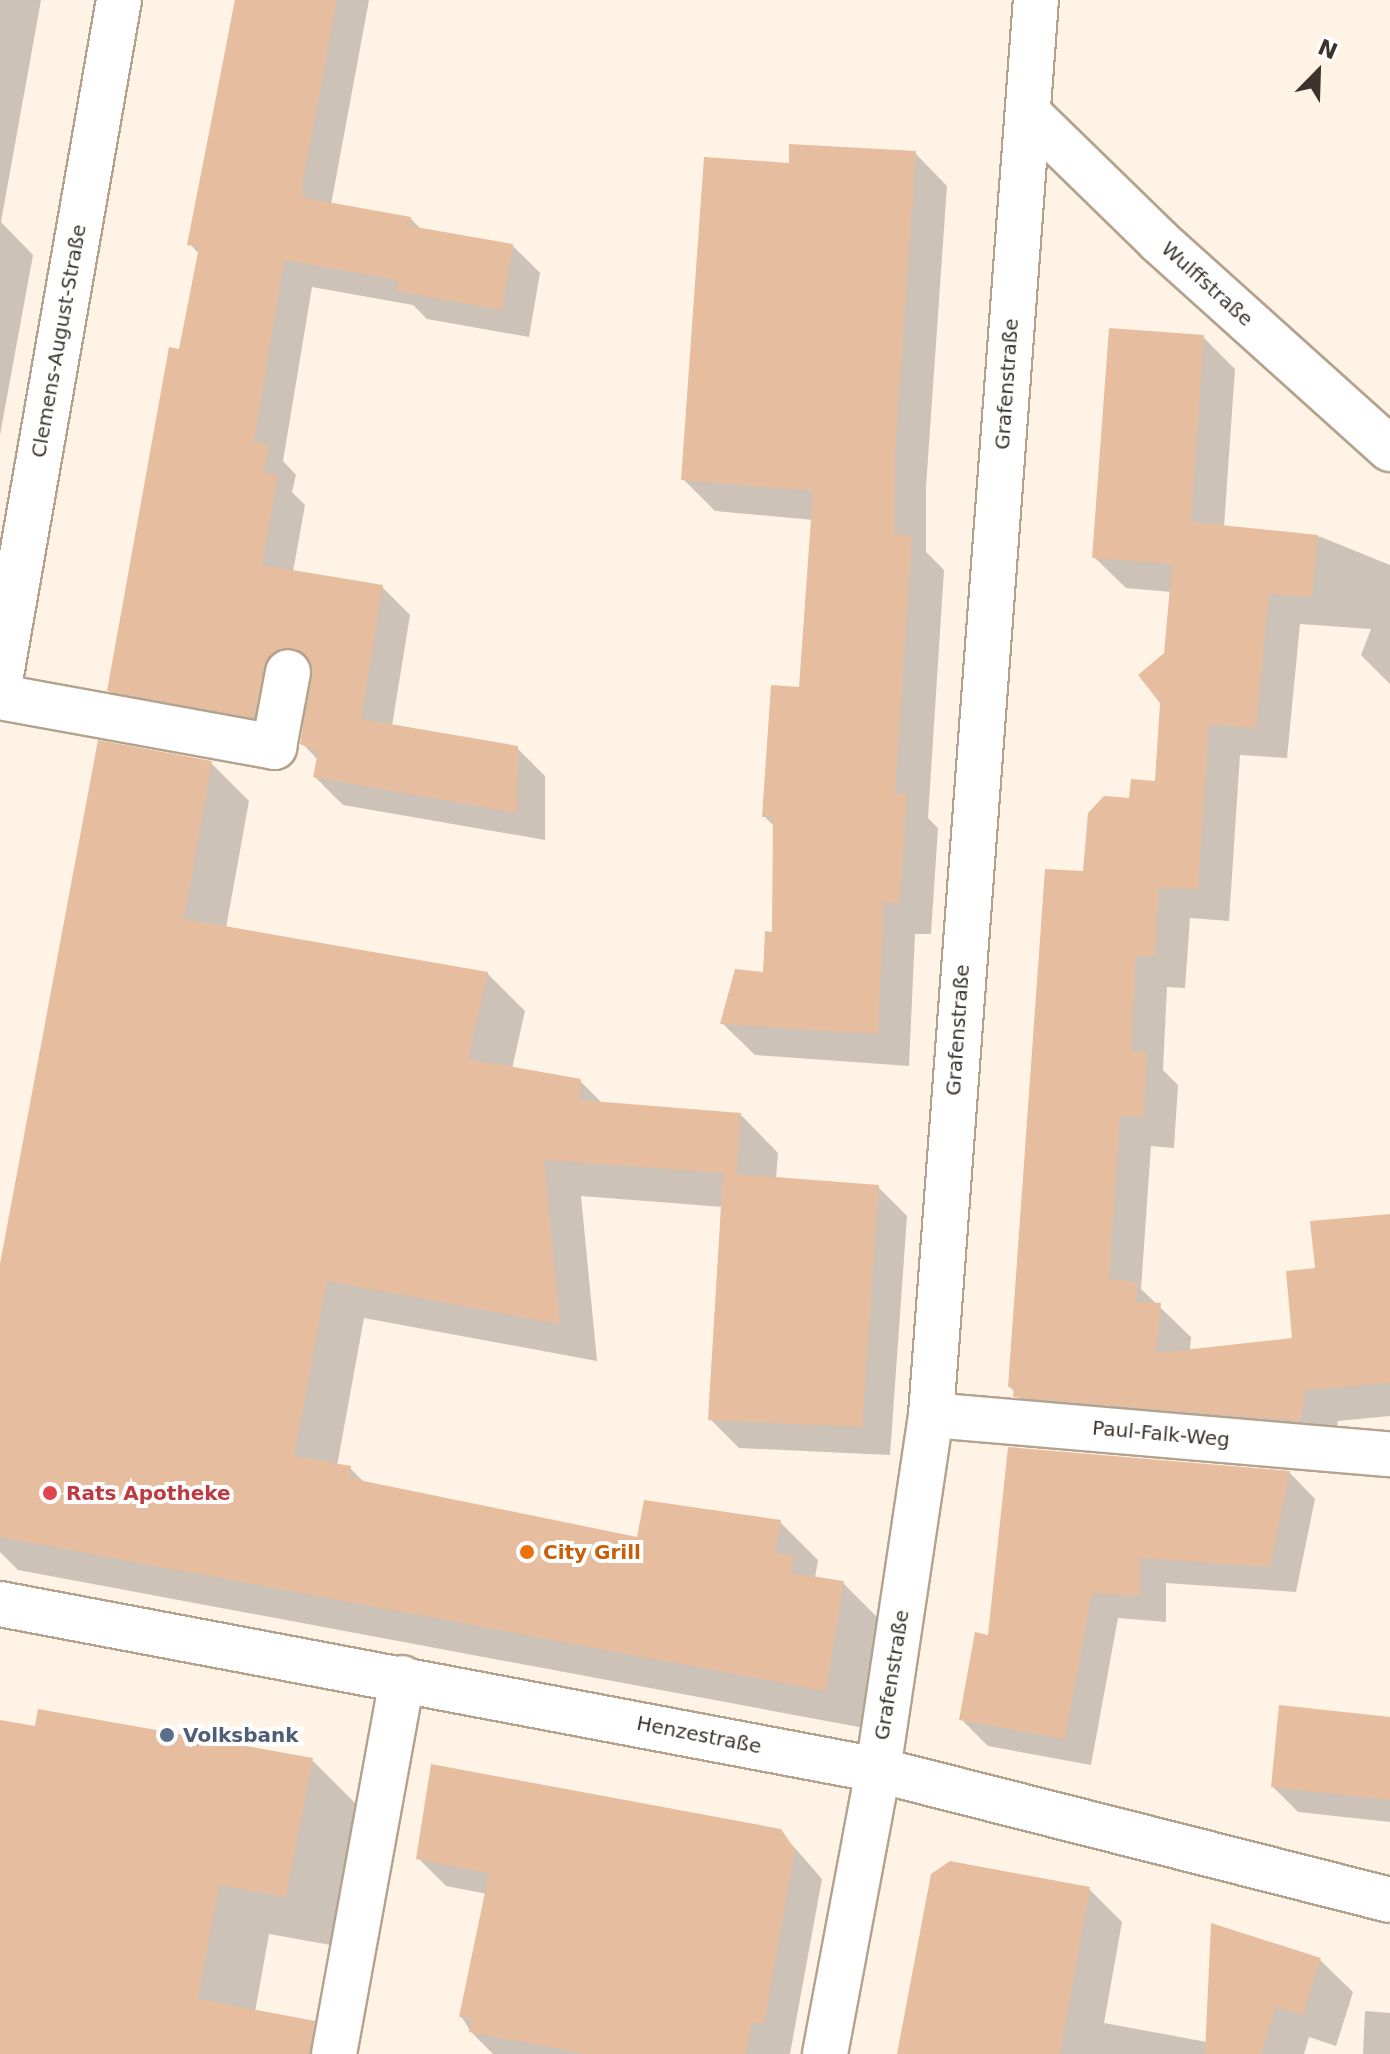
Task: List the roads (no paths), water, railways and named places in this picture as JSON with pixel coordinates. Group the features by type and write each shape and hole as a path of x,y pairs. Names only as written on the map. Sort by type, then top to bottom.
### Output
{"street":[{"name":"Clemens-August-Straße","path":"0,681 119,0"},
{"name":"Grafenstraße","path":"825,2054 878,1770 931,1415 1036,0"},
{"name":"Wulffstraße","path":"1029,114 1159,241 1390,449"},
{"path":"0,697 274,747 288,672"},
{"name":"Paul-Falk-Weg","path":"931,1415 1390,1454"},
{"name":"Henzestraße","path":"0,1604 878,1770 1390,1900"},
{"path":"334,2054 402,1678"}],"place":[{"name":"Rats Apotheke","path":"50,1493"},
{"name":"City Grill","path":"527,1552"},
{"name":"Volksbank","path":"167,1735"}]}
